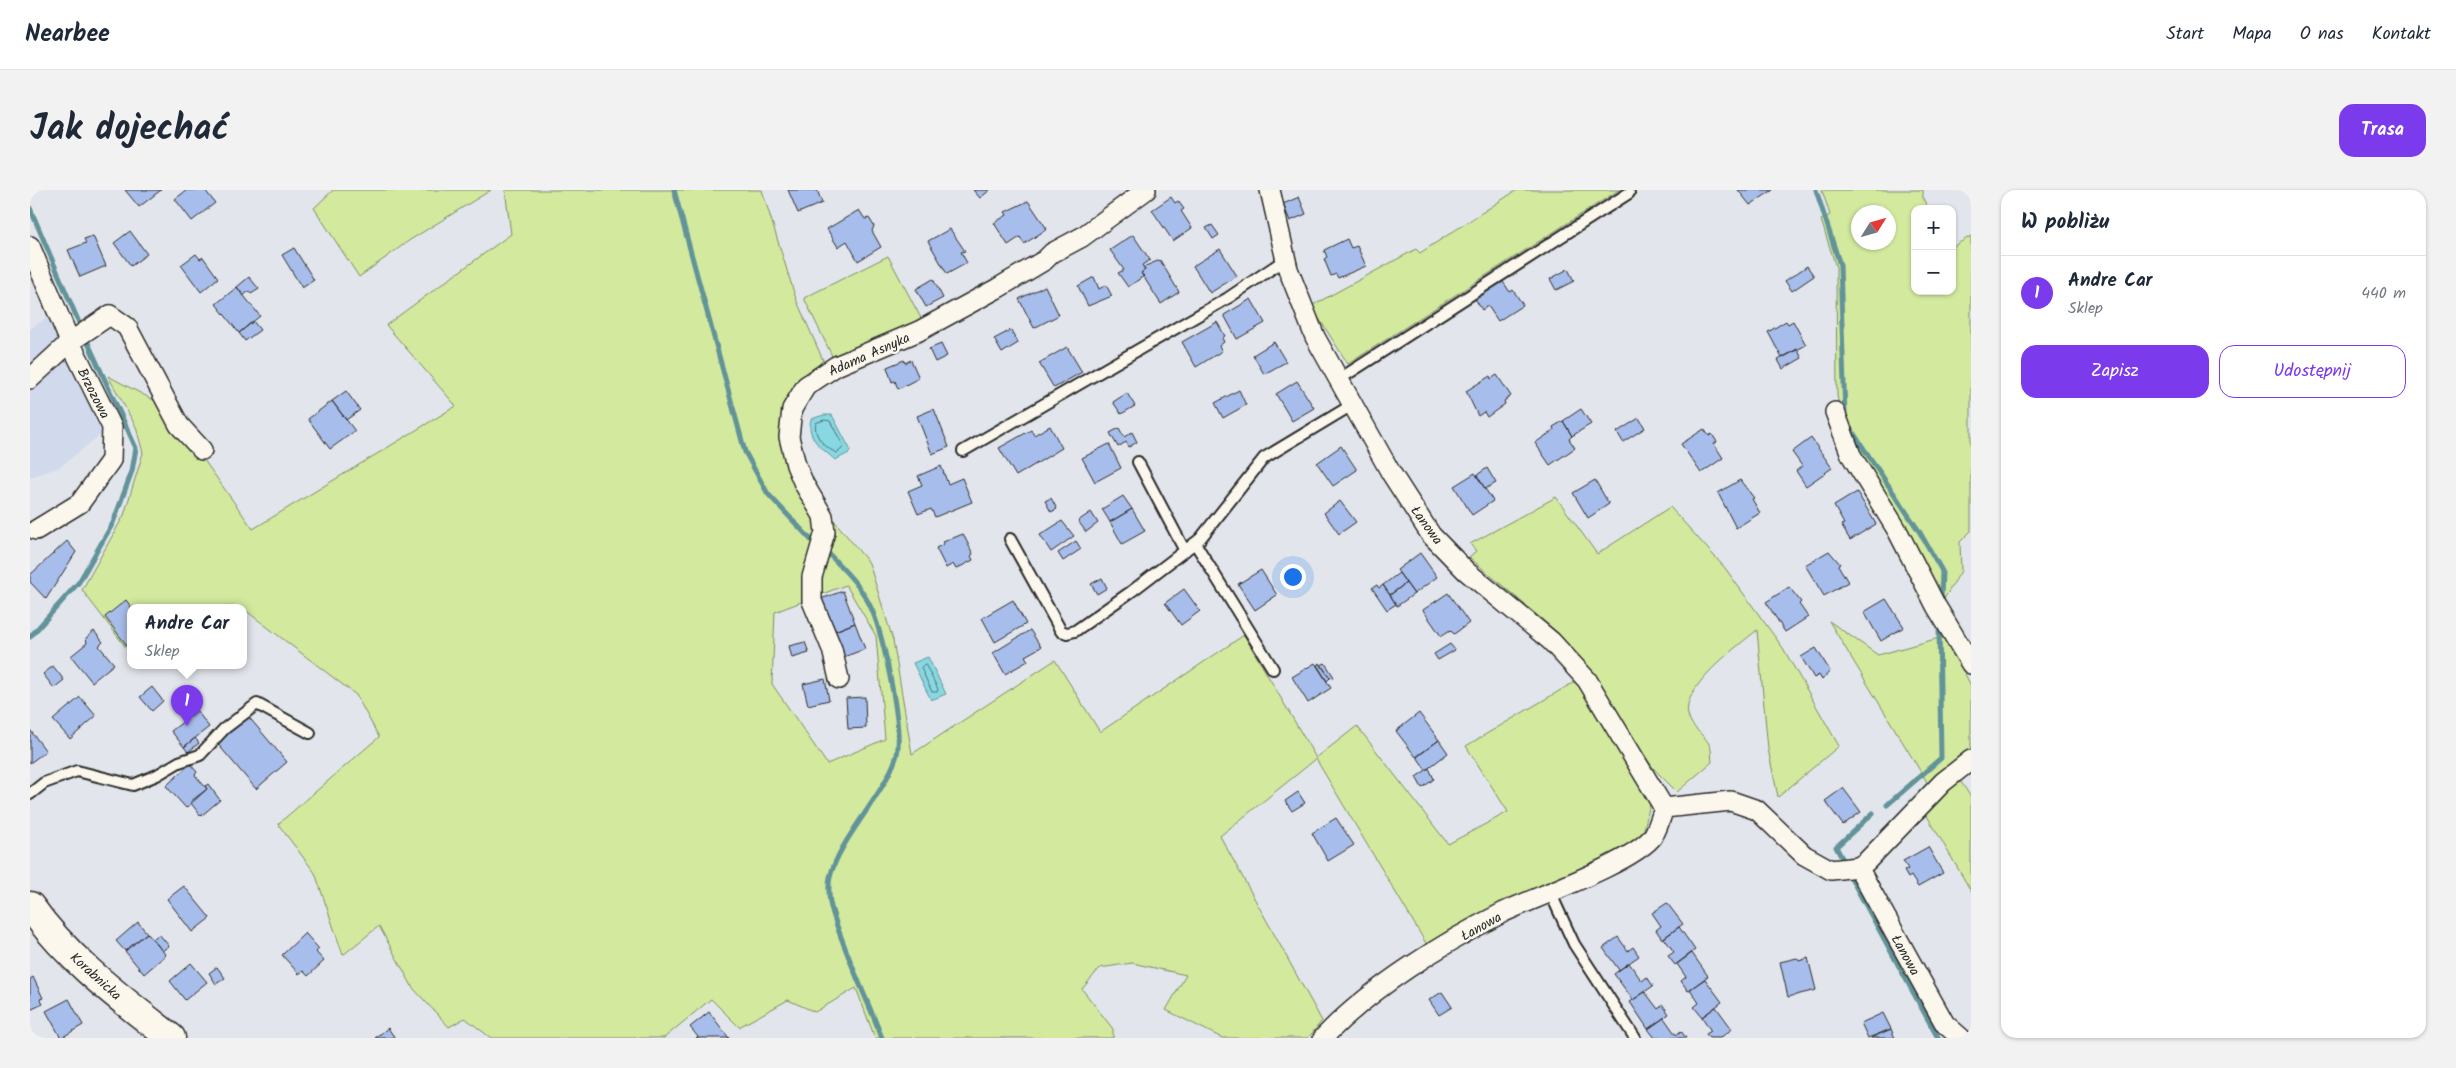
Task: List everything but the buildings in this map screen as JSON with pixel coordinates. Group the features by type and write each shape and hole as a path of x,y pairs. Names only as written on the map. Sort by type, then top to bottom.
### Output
{"street":[{"name":"Adama Asnyka","path":"839,679 832,649 812,601 812,577 825,532 823,516 804,484 796,465 789,437 792,408 806,386 836,366 919,331 998,288 1045,260 1052,253 1082,237 1146,190"},
{"name":"Łanowa","path":"1270,190 1286,259 1315,337 1352,405 1431,536 1466,570 1551,641 1587,680 1664,808 1652,837 1628,856 1503,913 1416,963 1337,1023 1323,1038"},
{"name":"Brzozowa","path":"30,246 70,342 112,427 111,460 80,503 36,530"},
{"path":"30,379 70,342 110,315 127,327 179,425 202,450"},
{"path":"1835,412 1851,455 1897,530 1936,606 1971,664"},
{"path":"1664,808 1731,801 1758,810 1804,855 1831,870 1858,867 1866,862 1943,782 1971,760"},
{"name":"Łanowa","path":"1858,867 1945,1024 1954,1035"},
{"name":"Korabnicka","path":"30,906 43,924 88,972 171,1038"}],"lane":[{"path":"1338,380 1629,193"},
{"path":"963,451 1228,298 1286,259"},
{"path":"1010,539 1061,631 1067,633 1075,631 1195,543 1264,458 1352,405"},
{"path":"1138,462 1185,551"},
{"path":"1195,543 1273,669"},
{"path":"30,794 44,783 77,771 134,785 179,762 200,755 224,729 257,704 310,733"},
{"path":"1550,892 1574,944 1635,1038"}],"shaded area":[{"path":"48,317 109,428 60,467 30,477 30,329"}],"green space":[{"path":"333,190 491,190 410,240 359,277 314,208"},
{"path":"505,190 762,190 796,299 823,360 803,381 787,407 814,496 869,563 893,640 912,754 1055,660 1100,732 1244,635 1316,758 1357,726 1448,844 1508,812 1466,746 1576,681 1650,804 1643,833 1623,851 1477,917 1427,945 1316,759 1220,836 1322,1021 1308,1038 1222,1038 1166,1010 1186,975 1132,963 1100,968 1082,989 1113,1029 1113,1038 875,1038 856,988 815,1012 788,1000 739,1027 711,999 664,1038 491,1038 465,1018 449,1027 413,988 379,926 343,955 315,873 278,824 379,737 356,695 247,612 247,604 127,604 127,649 82,590 124,515 143,453 136,427 108,376 161,404 175,427 204,460 253,529 456,406 386,325 511,234","holes":["846,585 876,636 885,739 827,764 772,684 775,612"]},
{"path":"1517,190 1619,190 1348,364 1311,306 1416,249 1420,253"},
{"path":"1822,190 1923,190 1923,198 1926,205 1911,205 1911,295 1956,295 1956,245 1971,236 1971,531 1960,542 1961,571 1941,604 1845,430 1837,396 1836,267 1821,220 1830,215"},
{"path":"888,256 922,320 834,360 804,298"},
{"path":"1556,497 1597,554 1670,507 1725,568 1783,648 1839,746 1778,797 1768,749 1757,630 1713,668 1693,692 1688,704 1688,715 1692,724 1710,746 1712,762 1677,792 1654,769 1611,707 1588,668 1558,633 1469,557 1476,551 1470,544"},
{"path":"1829,621 1878,655 1946,636 1971,686 1971,752 1930,787"},
{"path":"1957,776 1971,797 1971,891 1923,809"}],"water":[{"path":"832,415 850,449 849,453 835,460 820,447 811,432 811,419"},
{"path":"928,657 946,694 931,700 913,663"}],"waterway":[{"path":"674,190 745,452 768,494 815,544"},
{"path":"1816,190 1840,265 1845,416"},
{"path":"30,208 80,325"},
{"path":"30,637 79,582 113,523 132,471 136,448 88,343"},
{"path":"1850,428 1919,531 1942,571 1941,599"},
{"path":"828,553 858,587 872,610 887,662 898,728 896,758 890,773 835,862 829,884 830,904 836,923 882,1038"},
{"path":"1887,805 1941,758 1939,625"},
{"path":"1843,860 1836,847 1873,813"},
{"path":"1851,878 1938,1038"}],"place":[{"name":"Andre Car","path":"187,726"}]}
